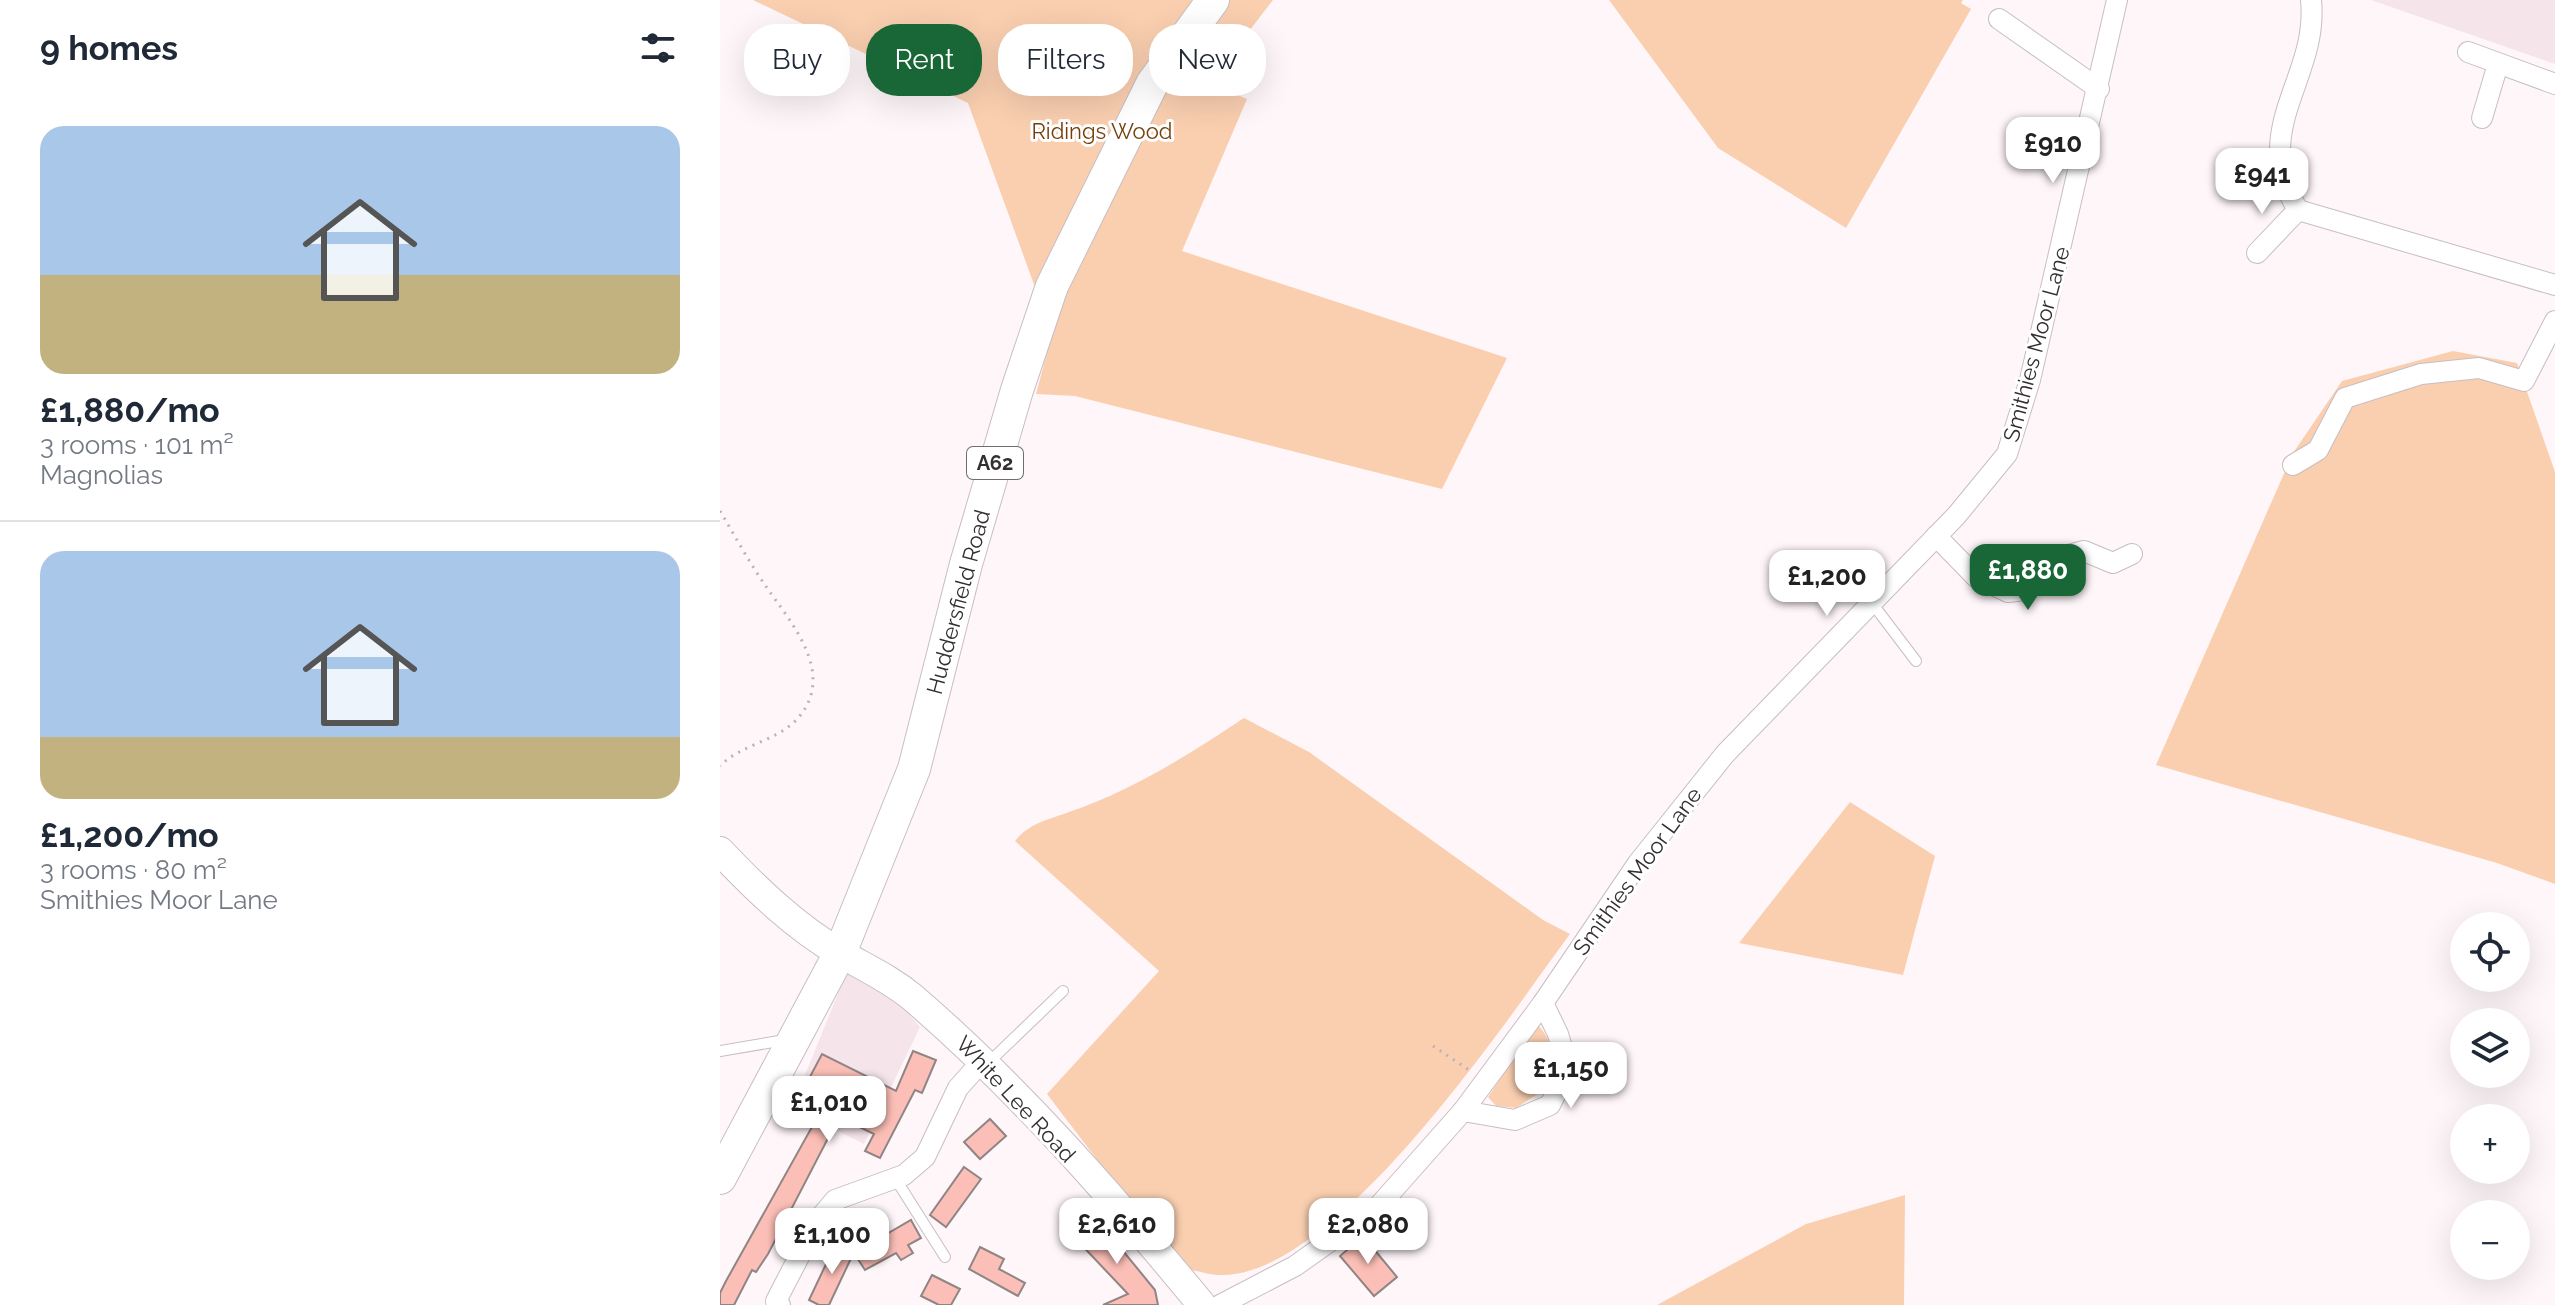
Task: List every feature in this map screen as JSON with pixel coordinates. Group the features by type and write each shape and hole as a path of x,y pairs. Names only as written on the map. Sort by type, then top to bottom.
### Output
{"main road":[{"name":"Huddersfield Road","path":"840,953 914,769 966,564 1017,390 1052,286 1152,84 1213,0"},
{"name":"White Lee Road","path":"720,851 761,895 840,953 866,964 907,993 986,1061 1202,1305"},
{"name":"A62","path":"720,1178 840,953"}],"street":[{"name":"Smithies Moor Lane","path":"1220,1305 1295,1266 1377,1208 1463,1111 1543,1003 1638,863 1725,754 1936,536 2007,454 2030,380 2117,0"},
{"path":"2311,0 2313,19 2303,61 2280,127 2279,155 2287,193 2298,210 2555,285"},
{"path":"1999,19 2099,89"},
{"path":"2468,52 2555,84"},
{"path":"2482,118 2498,64"},
{"path":"2257,253 2298,210"},
{"path":"2293,465 2318,450 2345,398 2421,374 2479,368 2524,381 2555,321"},
{"path":"1936,536 1976,577 2008,592 2025,590 2065,556 2084,551 2113,563 2132,554"},
{"path":"1463,1111 1515,1120 1550,1105 1568,1069 1558,1034 1543,1003"},
{"path":"773,1301 818,1220 835,1200 895,1178 925,1157 958,1088 986,1061"}],"lane":[{"path":"1872,603 1916,661"},
{"path":"986,1061 1063,991"},
{"path":"720,1051 795,1038"},
{"path":"895,1178 945,1257"}],"path":[{"path":"720,511 795,626 813,674 810,699 798,719 720,766"},
{"path":"1433,1046 1485,1081"}],"shaded area":[{"path":"2371,0 2555,0 2555,64"},
{"path":"846,974 892,995 920,1027 864,1144 792,1107"}],"green space":[{"name":"Ridings Wood","path":"753,0 1273,0 1254,24 1149,24 1149,96 1240,96 1247,99 1182,251 1507,358 1442,489 1075,396 1036,394 1052,334 968,103 953,96 982,96 982,24 866,24 866,54 850,46 850,24 803,24"},
{"path":"1609,0 1963,0 1961,3 1971,9 1846,228 1718,148"},
{"path":"2453,351 2517,363 2555,472 2555,884 2497,863 2156,765 2293,453 2342,381"},
{"path":"1244,718 1309,752 1543,920 1570,934 1458,1085 1408,1145 1355,1200 1302,1244 1251,1270 1205,1273 1184,1267 1173,1257 1047,1094 1159,971 1015,841 1039,823 1093,803 1159,771"},
{"path":"1850,802 1935,856 1903,975 1739,943"},
{"path":"1537,1024 1547,1038 1552,1053 1548,1087 1516,1108 1496,1106 1488,1097"},
{"path":"1905,1195 1904,1305 1657,1305 1806,1224"}],"building":[{"path":"913,1051 936,1060 922,1093 915,1090 880,1158 865,1151 874,1134 839,1117 768,1254 756,1272 752,1270 734,1305 720,1305 720,1293 726,1281 822,1109 806,1101 809,1093 803,1090 822,1054 896,1091"},
{"path":"990,1119 1006,1136 980,1159 964,1142"},
{"path":"964,1167 981,1179 946,1227 930,1215"},
{"path":"1096,1218 1155,1290 1158,1305 1103,1305 1128,1294 1074,1237"},
{"path":"911,1220 921,1238 908,1245 913,1253 901,1260 896,1253 865,1270 854,1253"},
{"path":"1363,1236 1397,1277 1374,1296 1340,1256"},
{"path":"836,1243 854,1252 829,1305 819,1305 809,1300"},
{"path":"980,1247 1004,1259 999,1269 1025,1283 1018,1296 969,1269"},
{"path":"932,1275 960,1289 951,1305 939,1305 921,1296"}]}
